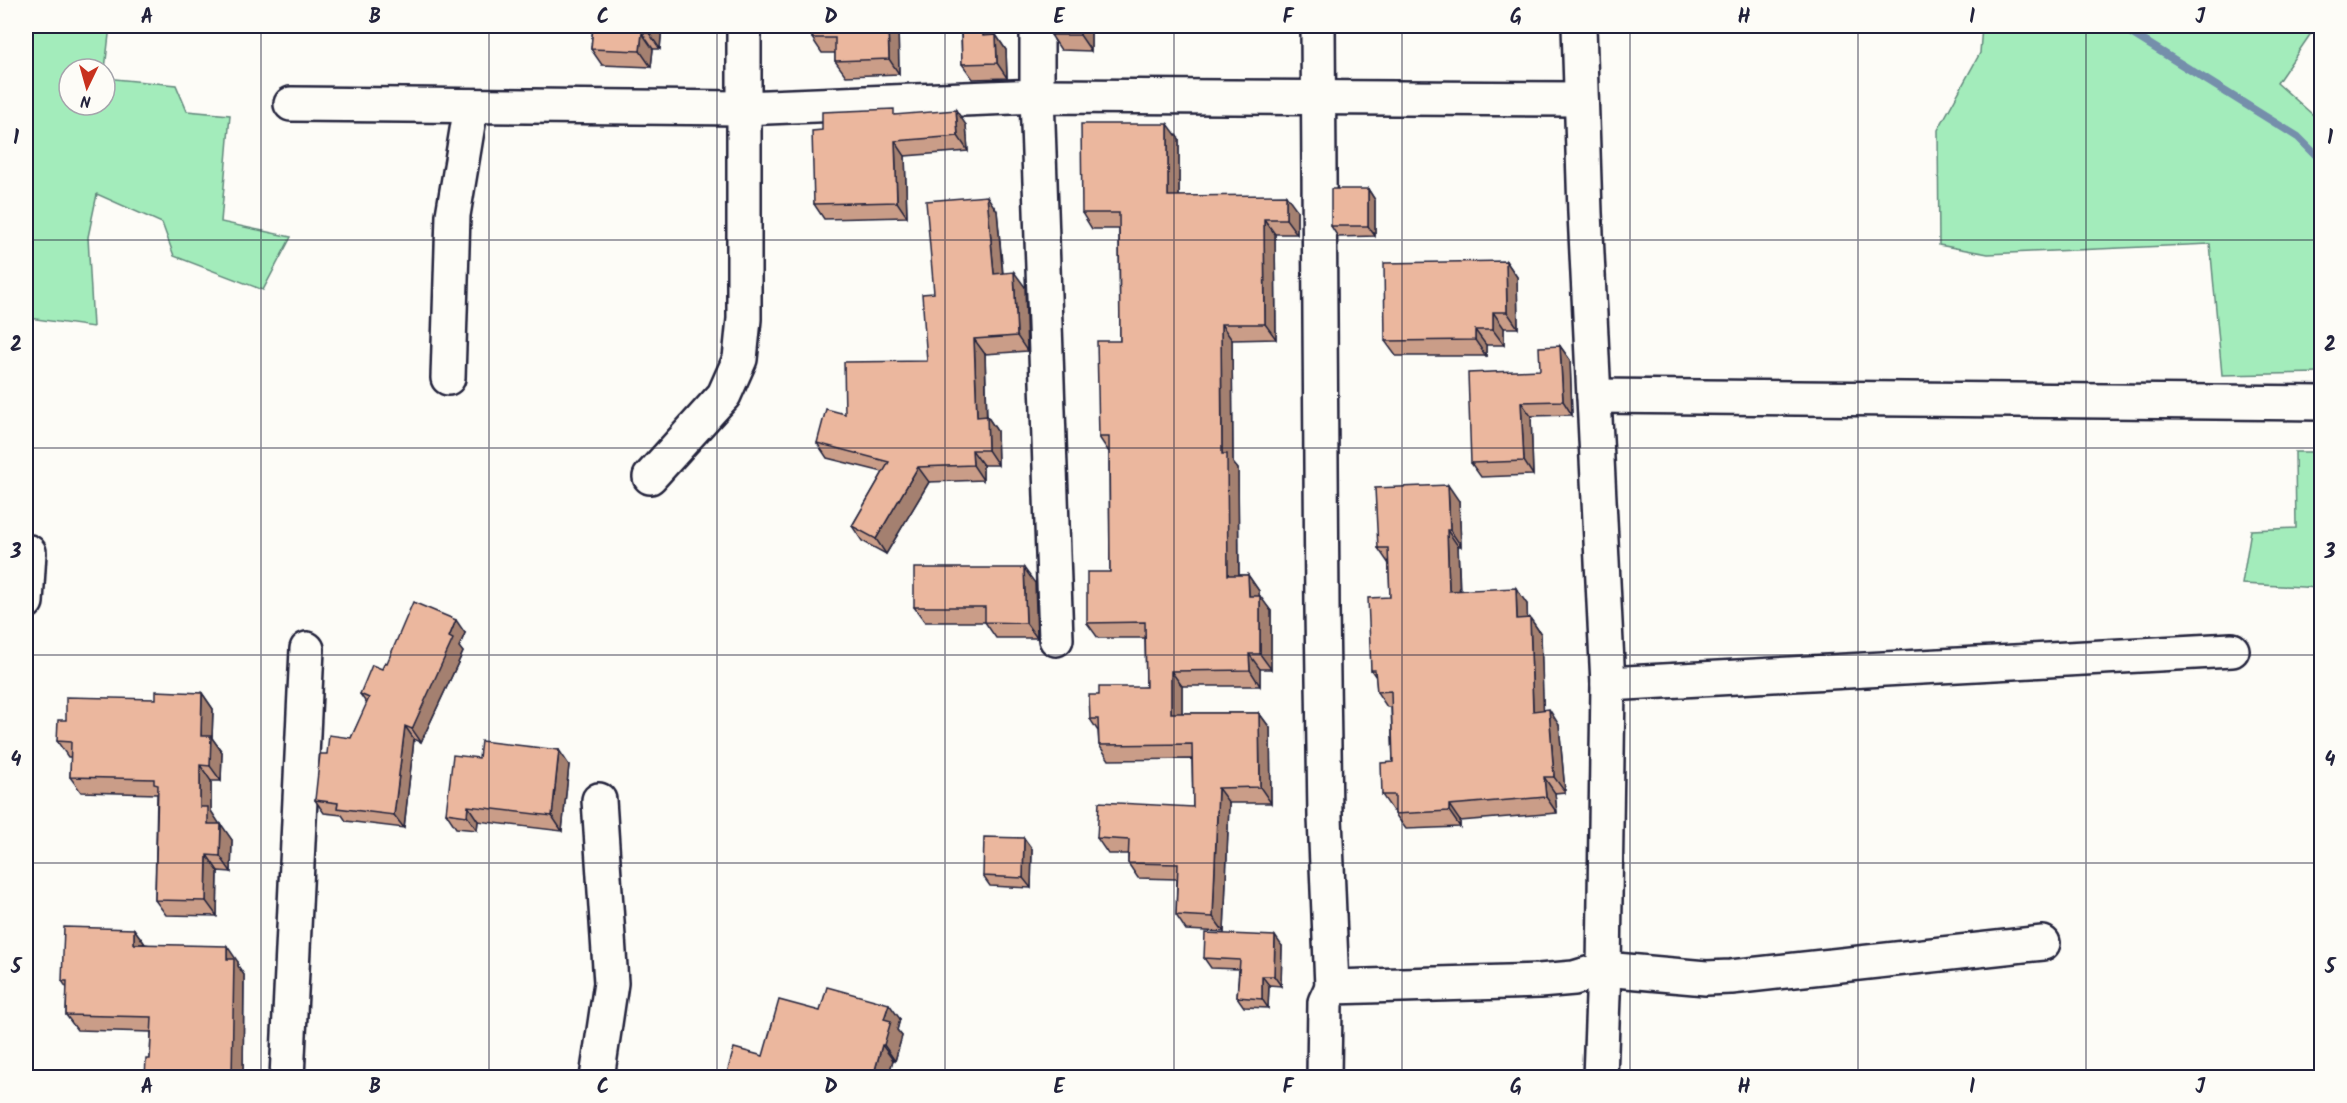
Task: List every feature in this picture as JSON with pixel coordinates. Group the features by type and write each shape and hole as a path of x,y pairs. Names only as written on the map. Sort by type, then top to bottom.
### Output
{"street":[{"path":"650,477 724,395 740,359 744,319 744,26"},
{"path":"1037,26 1037,96 1056,639"},
{"path":"1318,26 1325,816 1332,987 1325,1002 1324,1077"},
{"path":"1579,26 1608,684 1604,969 1600,1077"},
{"path":"291,104 743,108 1037,96 1581,99"},
{"path":"448,378 453,215 471,106"},
{"path":"1594,396 2322,403"},
{"path":"26,602 29,552"},
{"path":"287,1077 307,649"},
{"path":"1608,684 2232,650"},
{"path":"597,1077 610,983 599,800"},
{"path":"1332,987 1539,981 1574,978 1604,969 1706,978 1731,977 2043,943"}],"green space":[{"path":"26,26 110,26 106,57 57,57 57,117 117,117 117,79 176,85 187,111 230,115 221,222 291,237 263,290 174,256 162,223 97,194 88,237 93,327 29,318 26,322"},
{"path":"1982,26 2316,26 2277,83 2321,122 2321,373 2222,375 2210,244 1988,254 1939,245 1938,130 1980,53"},
{"path":"2295,452 2321,452 2321,588 2242,584 2251,530 2296,528"}],"building":[{"path":"593,26 650,26 649,33 642,33 640,51 591,49"},
{"path":"812,26 888,26 889,59 835,61 835,38 812,38"},
{"path":"961,26 982,26 983,36 996,35 997,63 962,64"},
{"path":"1051,26 1080,26 1080,35 1051,35"},
{"path":"894,109 894,115 956,110 958,136 895,141 897,202 814,204 812,131 822,130 822,112"},
{"path":"1081,124 1168,124 1168,196 1286,195 1286,219 1264,219 1265,324 1221,324 1222,454 1227,454 1228,575 1248,575 1249,596 1260,596 1260,654 1249,654 1250,670 1171,671 1171,713 1259,713 1260,787 1218,788 1213,917 1176,915 1178,864 1128,863 1129,840 1097,838 1099,802 1193,807 1192,744 1099,745 1098,719 1090,719 1089,695 1099,695 1099,687 1146,687 1145,622 1087,623 1087,572 1110,572 1109,437 1099,437 1097,341 1120,341 1119,213 1082,213"},
{"path":"1331,189 1368,189 1368,226 1331,226"},
{"path":"987,196 994,274 1014,272 1017,336 974,339 977,417 987,416 988,450 972,450 973,465 918,467 876,539 852,526 889,462 817,443 826,409 845,414 844,362 927,361 922,294 934,293 926,201"},
{"path":"1506,261 1507,312 1493,312 1493,330 1475,330 1475,340 1385,341 1384,263"},
{"path":"1560,346 1563,401 1521,402 1524,461 1471,463 1468,373 1540,370 1539,347"},
{"path":"1448,485 1449,591 1516,588 1517,619 1530,618 1533,711 1549,709 1554,777 1544,777 1546,797 1449,805 1449,811 1395,814 1395,795 1382,795 1381,763 1393,762 1391,691 1377,692 1375,670 1371,670 1368,598 1390,597 1388,548 1378,548 1375,488"},
{"path":"914,568 1024,568 1026,623 985,622 985,607 914,607"},
{"path":"413,602 456,620 449,637 453,639 412,729 405,726 394,815 337,808 338,803 315,800 320,754 327,754 329,735 351,738 369,698 360,694 372,665 382,669 385,662 387,663"},
{"path":"156,691 202,693 201,736 211,736 210,766 200,765 200,807 208,807 208,824 221,824 220,856 207,855 206,901 155,900 158,785 154,784 154,779 70,777 71,742 57,741 58,720 66,720 66,697 156,699"},
{"path":"481,741 559,750 552,816 468,806 467,816 446,813 453,755 479,758"},
{"path":"984,837 1024,838 1023,878 983,876"},
{"path":"64,927 134,929 134,944 227,946 227,959 234,959 232,1077 145,1077 146,1059 150,1059 152,1017 66,1015 67,981 62,981"},
{"path":"1205,933 1275,936 1274,976 1262,976 1262,999 1237,997 1240,960 1204,958"},
{"path":"827,987 889,1004 884,1019 891,1021 873,1077 731,1077 732,1074 727,1073 734,1048 763,1056 779,1000 820,1011"}],"waterway":[{"path":"2120,26 2298,137 2322,161"}]}
